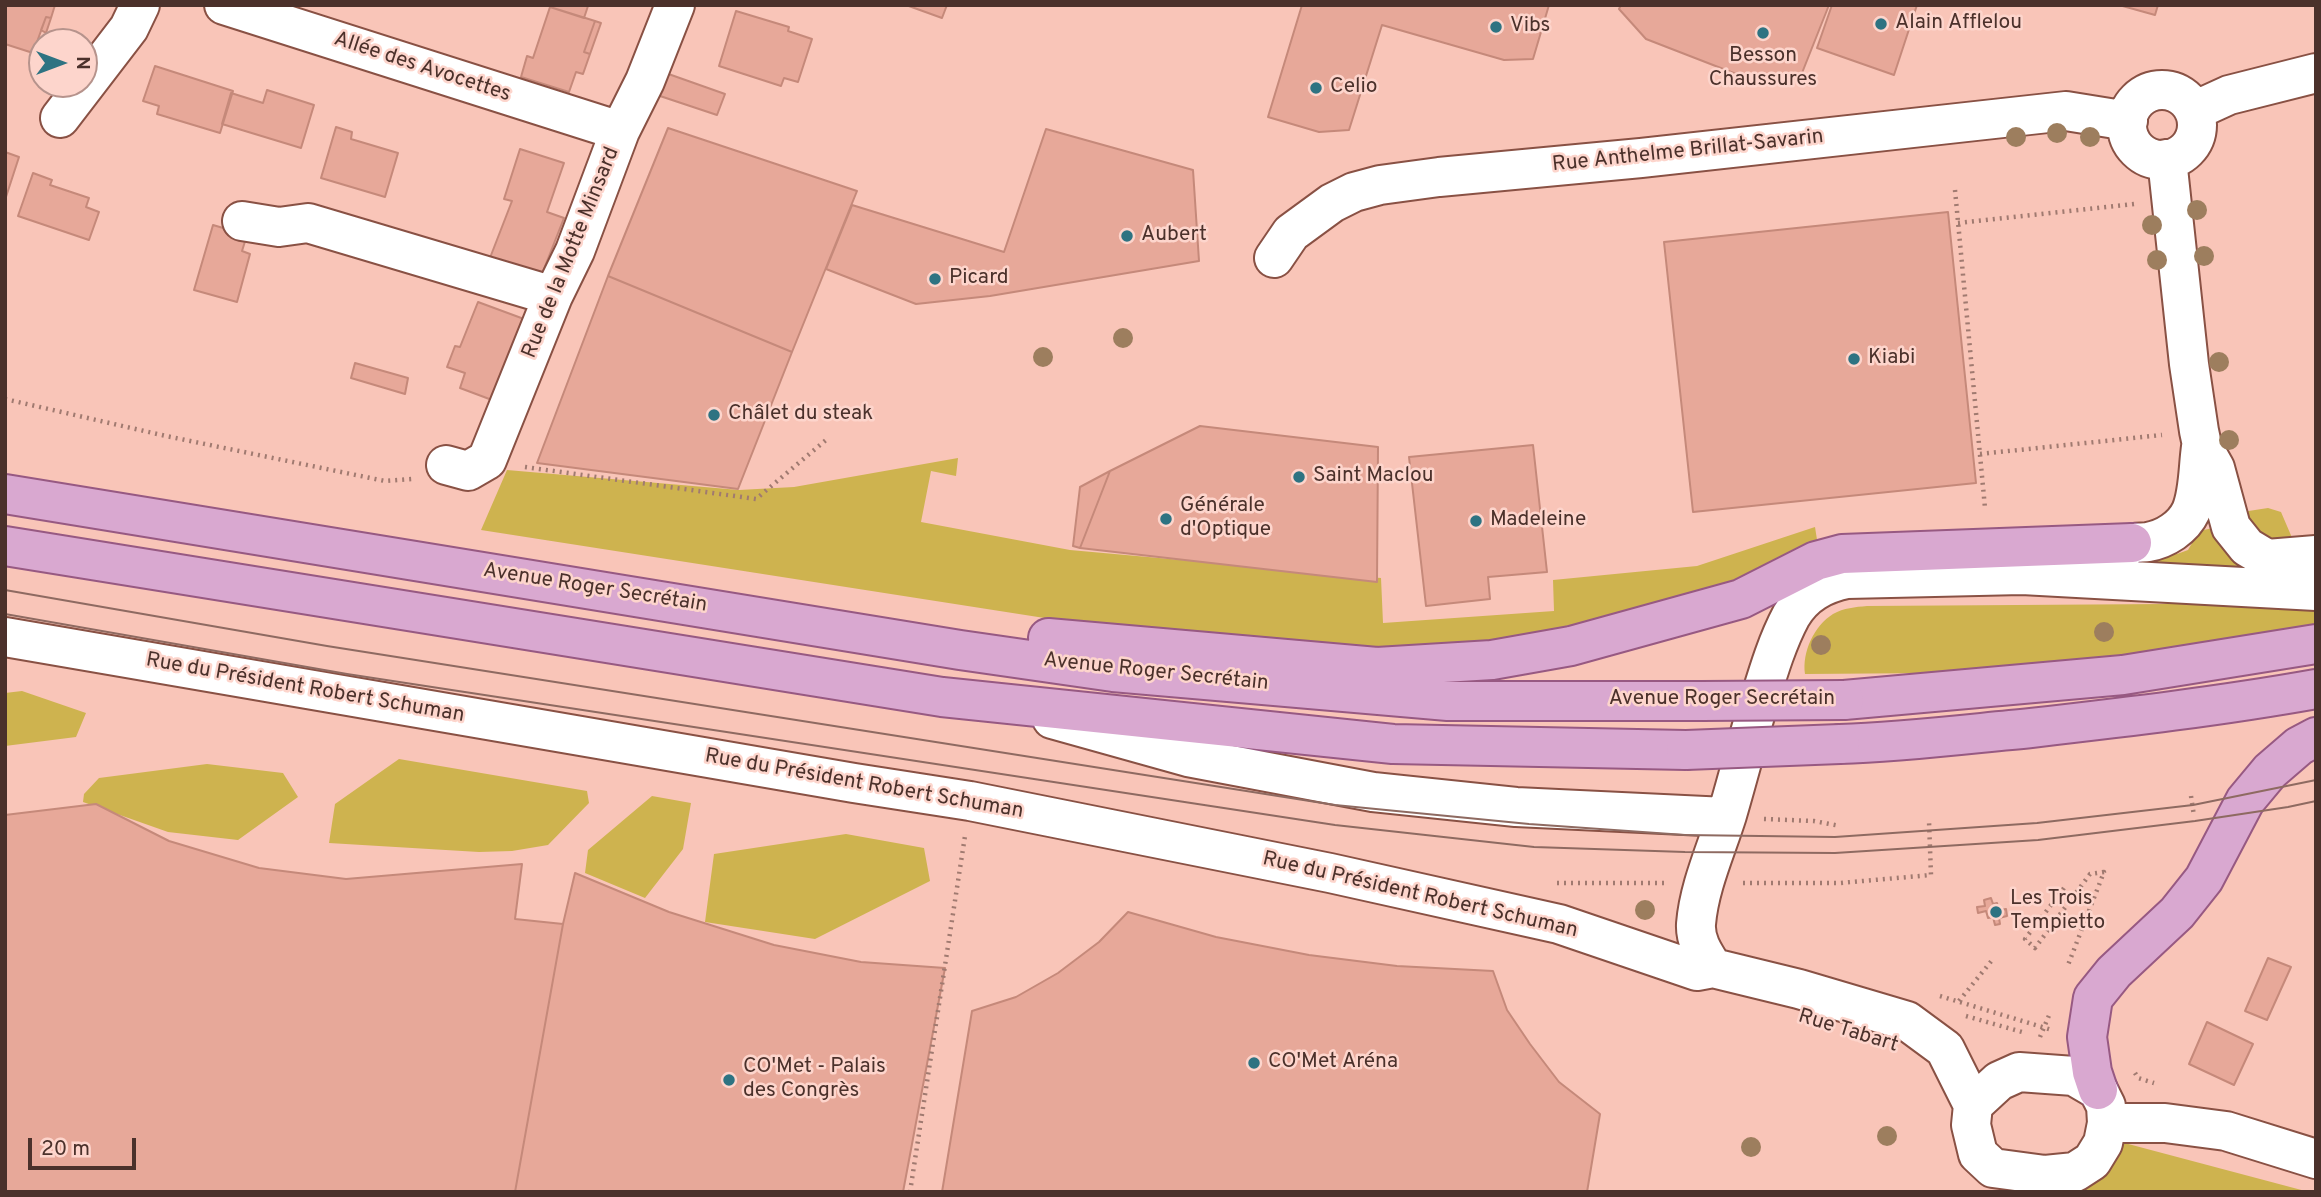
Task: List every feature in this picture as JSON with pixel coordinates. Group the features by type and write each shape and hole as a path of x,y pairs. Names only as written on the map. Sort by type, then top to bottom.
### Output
{"main road":[{"name":"Avenue Roger Secrétain","path":"5,494 960,650 1113,672 1448,701 1844,700 2123,675 2316,645"},
{"path":"480,570 933,628 1377,667 1492,660 1571,646 1741,599 1816,561 1842,554 2132,543"},
{"path":"5,546 942,697 1393,744 1686,750 1895,742 2201,709 2316,689"},
{"path":"2103,1106 2092,1072 2087,1042 2094,998 2114,972 2177,912 2204,879 2245,801 2270,771 2299,746 2316,737"}],"street":[{"path":"60,118 129,28 140,5"},
{"name":"Allée des Avocettes","path":"224,5 620,131"},
{"name":"Rue de la Motte Minsard","path":"487,460 575,251 620,131 645,81 675,5"},
{"path":"2194,111 2229,95 2316,73"},
{"path":"2161,90 2181,95 2194,111 2197,122 2192,142 2177,156 2167,159 2146,156 2131,142 2127,121 2135,102 2142,95 2161,90"},
{"name":"Rue Anthelme Brillat-Savarin","path":"1274,258 1291,233 1332,202 1380,185 2066,111 2127,121"},
{"path":"2110,579 2117,559 2132,543 2163,538 2176,530 2189,514 2196,495 2197,473 2186,439 2189,364 2167,159"},
{"path":"242,220 279,228 308,223 554,296"},
{"path":"2186,439 2215,468 2231,527 2247,547 2267,559 2316,555"},
{"path":"446,465 468,471 487,460"},
{"path":"1713,968 1701,949 1697,936 1696,923 1706,878 1769,668 1791,615 1816,588 1847,579 1995,576 2110,579 2316,591"},
{"name":"Rue du Président Robert Schuman","path":"5,638 827,779 970,800 1559,924 1697,971 1713,968"},
{"path":"991,702 1188,757 1373,792 1516,807 1726,817"},
{"name":"Rue Tabart","path":"1713,968 1800,989 1907,1021 1945,1049 1973,1105"},
{"path":"2103,1106 2103,1143 2092,1161 2075,1172 2014,1182 1978,1154 1971,1125 1973,1105 1999,1081 2019,1072 2074,1076 2103,1106 2165,1123 2226,1131 2316,1159"}],"path":[{"path":"1955,190 1985,508"},
{"path":"1958,223 2144,203"},
{"path":"5,398 166,436 385,481 428,478 446,465"},
{"path":"1980,453 2186,439"},
{"path":"487,460 756,499 826,440"},
{"path":"910,1192 970,800"},
{"path":"1726,817 1814,821 1840,826"},
{"path":"1730,883 1840,883 1931,875 1929,821"},
{"path":"2064,888 2025,939 2035,948 2090,874 2104,873 2064,976"},
{"path":"1555,883 1674,883"},
{"path":"1959,1001 1993,959"},
{"path":"1934,994 2119,1054 2138,1078 2166,1087 2165,1123"},
{"path":"2040,1038 2054,1002"}],"shaded area":[{"path":"958,458 956,476 931,471 921,522 1070,550 1381,578 1383,623 1554,611 1553,580 1697,566 1815,527 1818,546 1765,572 1558,643 1373,658 1211,644 481,530 507,470 739,490 794,487"},
{"path":"2268,508 2281,512 2293,540 2316,535 2316,541 2282,541 2266,536 2242,512"},
{"path":"2213,528 2276,572 2128,568 2127,559 2177,554 2188,550 2199,531"},
{"path":"2316,603 2316,624 2084,660 1936,673 1805,674 1805,657 1820,625 1833,614 1854,607"},
{"path":"22,691 86,713 76,737 5,746 5,693"},
{"path":"399,759 587,791 589,803 548,845 512,851 479,852 329,843 335,804"},
{"path":"207,764 283,773 298,797 238,840 168,832 83,802 84,794 99,778"},
{"path":"652,796 691,803 683,849 645,898 585,873 588,850"},
{"path":"846,834 924,848 930,881 815,939 705,922 714,854"},
{"path":"2117,1141 2309,1192 2058,1192"}],"building":[{"path":"5,5 55,5 51,18 46,17 42,28 28,28 28,51 5,44"},
{"path":"906,5 947,5 942,18"},
{"path":"1302,5 1549,5 1533,59 1504,60 1382,25 1349,130 1319,132 1268,117"},
{"path":"1621,5 1829,5 1800,78 1762,84 1646,39 1619,9"},
{"path":"1832,5 1917,5 1894,75 1817,48"},
{"path":"2119,5 2158,5 2155,15"},
{"path":"588,6 584,18 550,7"},
{"path":"550,7 595,21 584,52 590,54 583,74 576,72 569,92 521,77 527,56 533,58"},
{"path":"736,11 789,27 788,31 812,39 798,82 784,78 781,86 719,66"},
{"path":"46,17 51,18 48,28 42,28"},
{"path":"595,21 601,23 590,54 584,52"},
{"path":"155,66 233,91 220,133 157,114 159,106 143,101"},
{"path":"660,71 725,94 717,115 651,93"},
{"path":"267,90 314,105 301,148 222,124 231,93 263,103"},
{"path":"336,127 352,132 351,139 398,153 385,197 321,178"},
{"path":"668,128 857,191 792,352 608,276"},
{"path":"1046,129 1193,170 1199,261 990,296 916,304 826,269 852,205 1004,252"},
{"path":"520,149 564,163 547,212 564,218 540,279 488,263 512,201 504,199"},
{"path":"5,152 19,157 5,200"},
{"path":"33,173 52,180 50,185 89,198 86,207 99,212 89,240 18,216"},
{"path":"1948,212 1976,483 1693,512 1664,242"},
{"path":"213,225 247,235 242,251 250,254 237,302 194,290"},
{"path":"608,276 792,352 738,489 537,463"},
{"path":"478,302 524,319 492,400 460,388 465,373 447,367 455,346 460,347"},
{"path":"355,363 408,378 405,394 351,378"},
{"path":"1200,426 1378,447 1377,582 1080,548 1110,471"},
{"path":"1533,445 1547,572 1488,577 1490,599 1426,606 1409,457"},
{"path":"1110,471 1080,548 1073,546 1080,487"},
{"path":"96,804 169,841 259,868 346,879 522,864 515,919 563,924 515,1192 5,1192 5,815"},
{"name":"CO'Met - Palais des Congrès","path":"575,873 669,912 774,945 861,962 945,968 903,1192 515,1192 563,924"},
{"name":"Les Trois Tempietto","path":"1991,898 1993,904 1997,903 1999,910 2006,909 2007,916 1999,918 2000,924 1995,925 1993,917 1988,918 1986,911 1978,913 1977,907 1985,906 1984,900"},
{"name":"CO'Met Aréna","path":"1128,912 1216,937 1309,955 1397,966 1493,971 1507,1010 1530,1044 1559,1082 1600,1114 1587,1192 942,1192 972,1011 1016,997 1058,973 1099,942"},
{"path":"2268,958 2291,967 2267,1020 2245,1011"},
{"path":"2207,1022 2253,1044 2234,1085 2189,1064"}],"tram line":[{"path":"5,590 327,646 1335,805 1529,824 1685,835 1835,837 2037,823 2193,805 2316,780"},
{"path":"5,614 347,674 1335,825 1534,847 1835,853 2038,840 2195,821 2316,801"}],"place":[{"name":"Alain Afflelou","path":"1881,24"},
{"name":"Vibs","path":"1496,27"},
{"name":"Besson Chaussures","path":"1763,33"},
{"name":"Celio","path":"1316,88"},
{"name":"Aubert","path":"1127,236"},
{"name":"Picard","path":"935,279"},
{"name":"Kiabi","path":"1854,359"},
{"name":"Châlet du steak","path":"714,415"},
{"name":"Saint Maclou","path":"1299,477"},
{"name":"Générale d'Optique","path":"1166,519"},
{"name":"Madeleine","path":"1476,521"},
{"name":"Les Trois Tempietto","path":"1996,912"},
{"name":"CO'Met Aréna","path":"1254,1063"},
{"name":"CO'Met - Palais des Congrès","path":"729,1080"}]}
